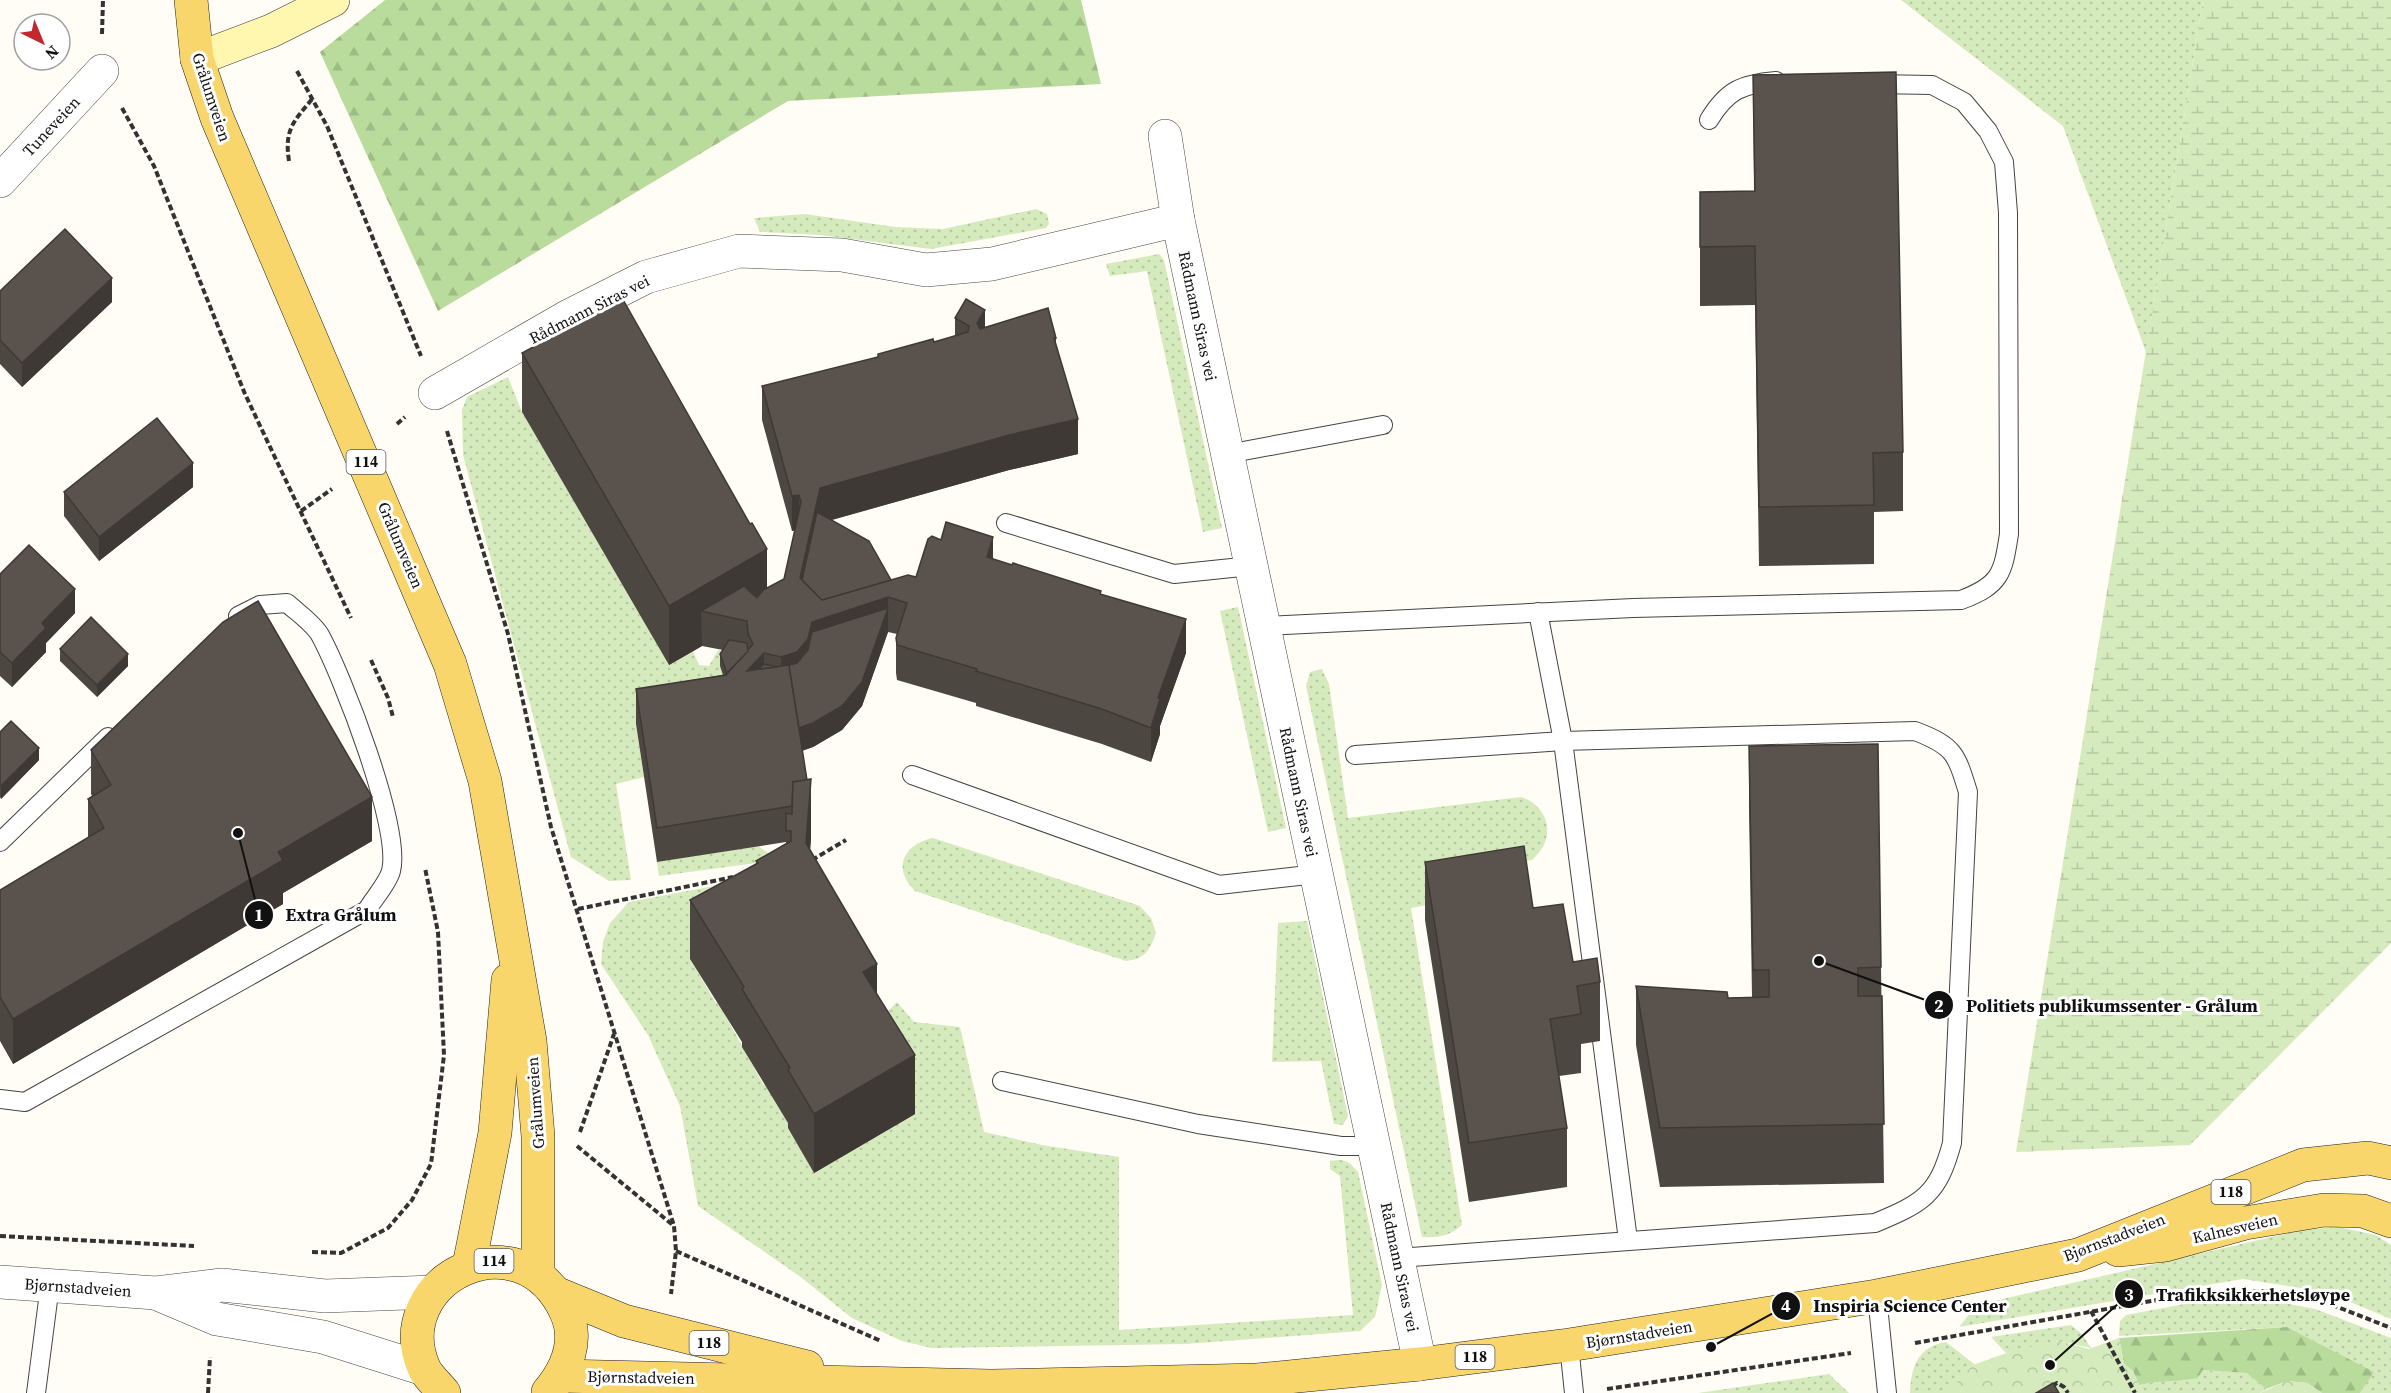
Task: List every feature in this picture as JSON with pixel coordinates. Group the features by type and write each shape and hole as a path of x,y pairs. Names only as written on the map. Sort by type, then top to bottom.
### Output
{"main road":[{"name":"Grålumveien","path":"191,0 197,58 235,164 377,488 450,664 485,781 531,1041 548,1284"},
{"path":"197,58 271,30 333,0"},
{"name":"Grålumveien","path":"469,1266 495,1133 512,933"},
{"name":"Bjørnstadveien","path":"554,1384 864,1382 991,1386 1257,1380 1420,1364 1569,1345 1877,1296 2078,1255 2302,1165 2368,1158 2391,1163"},
{"name":"Kalnesveien","path":"2078,1255 2165,1245 2246,1223 2324,1210 2363,1211 2391,1221"},
{"name":"114","path":"434,1381 418,1342 422,1316 433,1292 449,1276 469,1266 492,1261 516,1264 548,1284 570,1322 571,1348 554,1384"},
{"name":"Bjørnstadveien","path":"548,1284 624,1321 864,1382"}],"street":[{"name":"Tuneveien","path":"0,181 102,71"},
{"name":"Rådmann Siras vei","path":"1165,136 1178,220 1420,1364"},
{"name":"Rådmann Siras vei","path":"435,393 567,317 646,277 739,251 842,255 926,270 992,264 1178,220"},
{"name":"Bjørnstadveien","path":"0,1282 156,1293 222,1285 325,1296 433,1292"},
{"name":"Bjørnstadveien","path":"156,1293 217,1319 323,1337 434,1381"}],"lane":[{"path":"1709,120 1721,100 1737,88 1774,81 1797,81"},
{"path":"1264,626 1538,612 1961,600 1984,591 2004,569 2009,534 2008,213 2004,162 1989,131 1964,102 1932,85 1853,83"},
{"path":"1227,454 1383,425"},
{"path":"1006,523 1174,574 1251,566"},
{"path":"0,1099 25,1102 368,910 391,870 389,829 365,743 340,678 319,633 288,603 261,605 229,621 220,629"},
{"path":"1538,612 1563,741 1628,1240"},
{"path":"0,842 120,726"},
{"path":"1355,755 1563,741 1915,731 1938,740 1957,757 1968,792 1952,1143 1943,1174 1928,1195 1908,1210 1875,1223 1398,1258"},
{"path":"912,775 1219,885 1317,874"},
{"path":"1002,1081 1198,1124 1341,1146 1375,1146"},
{"path":"36,1393 50,1285"},
{"path":"1877,1296 1887,1393"},
{"path":"1569,1345 1574,1393"}],"path":[{"path":"102,71 154,166 241,383 354,625"},
{"path":"297,71 313,98 382,257 435,393 508,634 551,827 674,1226 676,1251 670,1298"},
{"path":"289,161 286,141 293,122 313,98"},
{"path":"301,512 334,488"},
{"path":"369,656 388,698 393,720"},
{"path":"809,862 846,840"},
{"path":"307,1251 341,1253 388,1228 411,1200 431,1164 444,1056 438,932 425,866"},
{"path":"578,909 736,877"},
{"path":"579,1133 614,1033"},
{"path":"575,1144 674,1226"},
{"path":"0,1236 205,1246"},
{"path":"676,1251 871,1338 891,1344"},
{"path":"1602,1390 1881,1348 2219,1291 2275,1291 2330,1304 2391,1328"},
{"path":"2091,1311 2135,1393"},
{"path":"208,1393 211,1352"},
{"path":"2049,1388 2056,1383 2064,1387 2068,1393"}],"green space":[{"path":"385,0 1081,0 1101,84 788,101 438,311 320,52"},
{"path":"1901,0 2203,0 2146,352 2063,126"},
{"path":"2203,0 2391,0 2391,943 2190,1145 2016,1152"},
{"path":"1036,209 1047,214 1049,224 1046,228 931,249 820,235 760,232 754,218 805,214 895,227 943,229"},
{"path":"1159,254 1164,260 1222,528 1203,532 1147,271 1110,276 1106,264"},
{"path":"508,377 522,412 669,665 693,651 699,665 709,666 718,650 729,653 726,684 636,724 644,777 616,784 631,880 609,881 571,857 463,455 462,410 467,397"},
{"path":"1238,607 1286,828 1268,832 1220,611"},
{"path":"1322,669 1329,684 1348,818 1521,797 1539,808 1547,825 1545,843 1532,860 1443,874 1448,901 1411,908 1462,1225 1453,1232 1439,1237 1422,1237 1306,686 1310,672"},
{"path":"933,838 1140,906 1151,918 1156,933 1151,944 1142,956 1126,961 915,891 904,874 904,858 914,846"},
{"path":"758,846 779,860 659,876 657,862"},
{"path":"735,882 690,959 716,1003 718,1002 763,1084 879,1134 915,1114 877,1023 897,1002 914,1022 960,1027 984,1132 1042,1145 1119,1157 1119,1330 1353,1315 1340,1176 1330,1169 1330,1161 1339,1160 1349,1163 1358,1172 1382,1285 1375,1317 1360,1331 1185,1344 932,1348 902,1341 852,1318 798,1275 698,1206 680,1106 648,1035 601,964 603,942 610,923 629,902"},
{"path":"1307,921 1348,1116 1343,1125 1334,1124 1321,1061 1272,1062 1278,923"},
{"path":"2338,1227 2376,1235 2391,1245 2391,1319 2343,1299 2307,1289 2243,1279 1959,1327 1977,1305 2302,1230"},
{"path":"2206,1300 2269,1300 2315,1309 2391,1338 2391,1393 2360,1393 2373,1372 2287,1327 2119,1336 2120,1321 2126,1315"},
{"path":"2071,1325 2082,1334 2091,1348 2059,1341 2006,1353 1991,1337"},
{"path":"2287,1327 2374,1372 2360,1393 2322,1393 2307,1383 2287,1381 2266,1389 2247,1373 2203,1370 2198,1378 2139,1385 2133,1371 2124,1364 2119,1338"},
{"path":"2119,1338 2124,1364 2133,1371 2143,1393 1947,1393 1973,1365 2012,1351 2059,1341 2089,1349"},
{"path":"1946,1342 1978,1367 1952,1393 1910,1393 1912,1374 1918,1359 1929,1348"},
{"path":"2203,1370 2248,1373 2266,1389 2260,1393 2143,1393 2139,1385 2163,1380 2198,1378"},
{"path":"1829,1374 1849,1393 1698,1393"},
{"path":"2286,1381 2307,1383 2322,1393 2260,1393"}],"building":[{"path":"1896,72 1903,452 1873,453 1874,505 1759,507 1755,246 1700,247 1700,192 1755,191 1753,75"},
{"path":"65,229 112,278 22,363 0,340 0,291"},
{"path":"621,296 750,524 752,523 767,549 669,606 522,353 596,313 595,311"},
{"path":"966,299 985,310 977,323 980,329 1048,308 1056,338 1054,338 1078,419 1009,435 820,488 800,578 822,600 908,575 916,577 928,539 932,536 941,540 946,522 993,537 987,557 1012,565 1013,563 1101,591 1100,594 1186,619 1158,698 1160,699 1151,728 1102,709 897,645 896,638 907,603 888,597 812,622 808,639 797,652 781,657 764,653 747,671 789,665 807,780 793,782 792,806 657,828 636,689 726,675 753,644 748,634 747,621 701,611 744,586 757,598 763,590 784,579 801,502 799,495 792,496 762,386 878,357 878,354 933,339 934,342 968,332 969,326 955,318"},
{"path":"157,418 193,463 99,537 64,492"},
{"path":"817,512 869,541 891,580 822,600 802,580"},
{"path":"29,545 75,589 42,623 46,628 12,663 0,652 0,574"},
{"path":"258,601 372,797 278,852 283,860 13,1019 0,997 0,890 104,828 88,799 111,785 91,750 223,622"},
{"path":"888,608 862,682 842,706 813,723 799,728 789,665 797,663 808,650 812,632"},
{"path":"91,617 128,654 97,685 60,649"},
{"path":"729,640 747,643 748,651 727,673 720,654"},
{"path":"764,664 777,667 759,669"},
{"path":"11,721 39,748 1,786 0,732"},
{"path":"1878,744 1881,967 1858,968 1858,996 1882,996 1884,1124 1660,1128 1636,986 1727,992 1728,998 1769,997 1769,970 1753,970 1749,746"},
{"path":"811,779 806,843 877,964 863,972 915,1055 814,1114 788,1070 790,1068 742,989 744,987 690,900 758,863 756,861 791,841 791,831 786,831 786,813 792,814 793,782"},
{"path":"1524,846 1533,908 1563,904 1573,962 1597,958 1600,982 1577,986 1581,1014 1550,1019 1567,1128 1469,1143 1425,862"},
{"path":"2053,1383 2059,1393 2036,1393"}],"place":[{"name":"Extra Grålum","path":"238,833"},
{"name":"Politiets publikumssenter - Grålum","path":"1819,961"},
{"name":"Inspiria Science Center","path":"1711,1347"},
{"name":"Trafikksikkerhetsløype","path":"2050,1365"}]}
